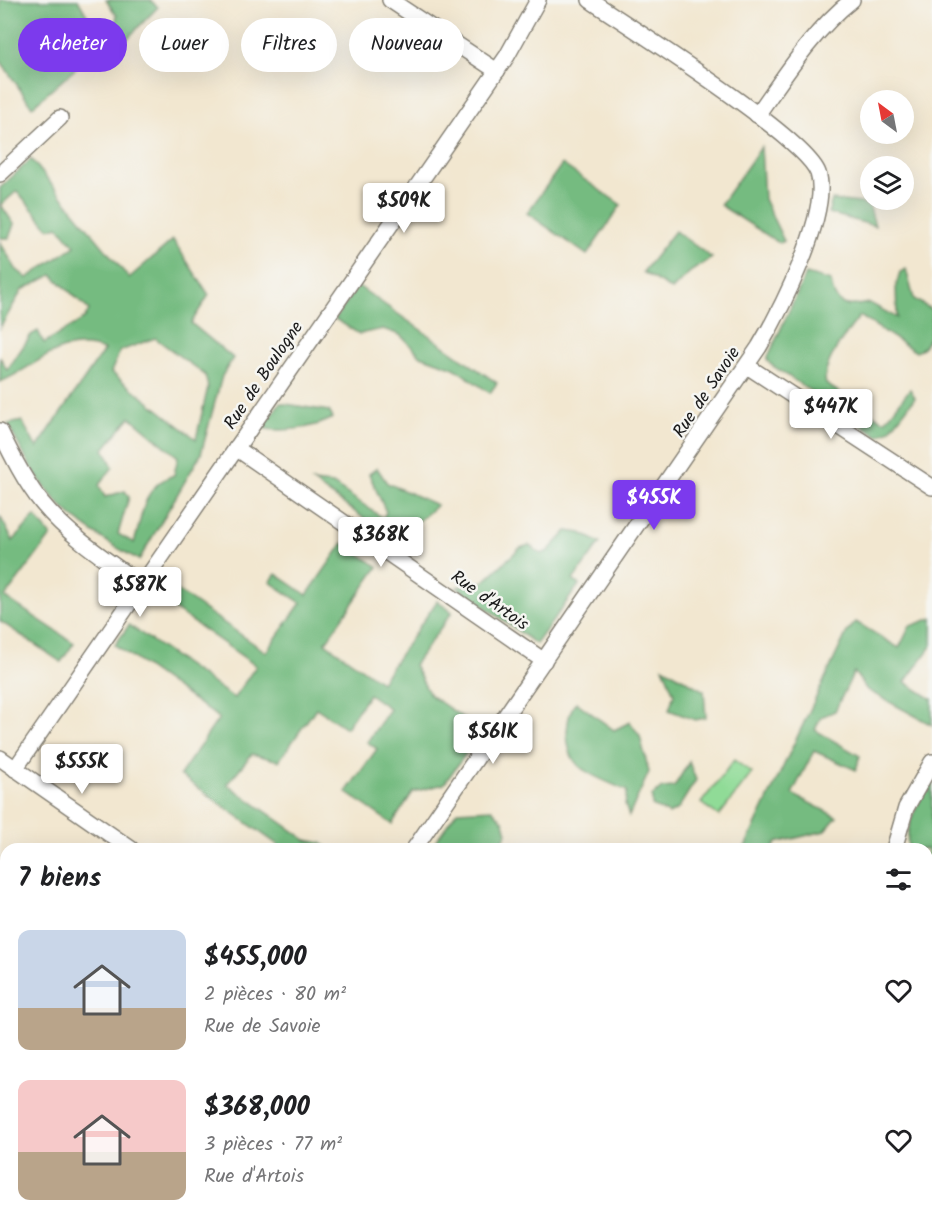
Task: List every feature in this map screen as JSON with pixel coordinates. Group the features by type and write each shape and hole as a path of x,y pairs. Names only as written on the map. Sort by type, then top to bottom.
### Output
{"street":[{"path":"390,0 497,71"},
{"name":"Rue de Boulogne","path":"15,769 497,71 538,0"},
{"name":"Rue de Savoie","path":"418,843 770,330 806,248 820,199 818,174 806,153 758,115 590,0"},
{"path":"758,115 811,40 852,0"},
{"path":"0,174 60,118"},
{"path":"747,366 932,487"},
{"path":"0,431 24,476 50,512 71,533 142,586"},
{"name":"Rue d'Artois","path":"236,448 544,661"},
{"path":"0,758 122,843"},
{"path":"896,843 906,808 932,762"}],"green space":[{"path":"0,0 78,0 87,18 18,18 18,72 72,72 32,107 0,60"},
{"path":"106,0 150,0 158,7 147,18 139,18 139,26 127,39 127,18 116,18"},
{"path":"761,147 764,199 784,241 779,243 720,205"},
{"path":"31,159 129,278 173,240 209,295 191,323 233,358 222,376 201,454 139,560 94,533 60,505 33,470 8,424 22,421 37,448 104,350 88,346 62,349 0,382 0,357 7,370 31,335 38,331 44,343 84,319 89,310 52,275 22,290 0,328 0,242 16,269 27,278 75,246 58,226 49,229 17,191 1,205 14,224 9,238 0,238 0,188","holes":["155,338 205,375 208,387 196,439 111,372 120,351","130,417 178,457 174,475 156,486 145,502 134,543 118,534 129,497 125,491 105,497 99,485 113,467 104,449"]},
{"path":"562,164 621,205 587,255 527,213"},
{"path":"832,200 860,203 860,210 871,210 875,226 828,213"},
{"path":"675,231 712,258 690,272 672,290 643,272"},
{"path":"906,269 914,299 932,310 931,329 925,345 916,352 860,316 836,348 825,376 826,384 882,420 886,420 910,389 915,398 890,430 878,436 770,364 767,359 806,274 831,281 835,297 843,304 870,303 897,318 896,285 900,272"},
{"path":"358,286 497,383 490,393 454,368 421,356 400,335 383,329 359,334 335,319"},
{"path":"280,403 329,411 333,418 298,429 262,428"},
{"path":"377,468 387,483 437,505 396,541 313,482 333,484 383,518 386,512 369,474"},
{"path":"0,516 13,541 35,516 51,536 5,597 74,643 61,662 0,621"},
{"path":"567,531 581,533 600,543 573,580 579,585 536,644 457,587 483,582 520,548 529,545 541,554 548,551"},
{"path":"343,543 378,567 325,643 381,682 437,601 452,612 414,665 430,695 482,731 444,784 413,792 392,824 346,792 377,749 367,742 390,709 369,694 346,728 316,708 279,761 252,754 227,784 306,840 321,843 275,843 180,775 219,718 115,645 129,625 234,698 256,666 153,594 162,580 266,652 301,603 270,582 276,574 307,595"},
{"path":"932,618 932,645 905,682 932,699 932,725 867,690 854,672 835,711 821,717 815,730 860,756 856,770 814,751 792,794 837,817 825,831 776,843 747,843 847,632 856,622 899,648 910,626"},
{"path":"663,667 704,691 706,718 695,720 669,710 674,694"},
{"path":"576,702 614,730 630,722 640,736 649,772 629,816 625,805 627,791 584,770 572,756 567,728"},
{"path":"734,760 752,773 719,816 701,803"},
{"path":"689,762 696,780 678,809 669,814 652,806 652,796 662,788 674,787"},
{"path":"932,779 932,843 907,843 908,830 914,812"},
{"path":"492,809 504,822 507,833 501,843 434,843 457,811"}]}
